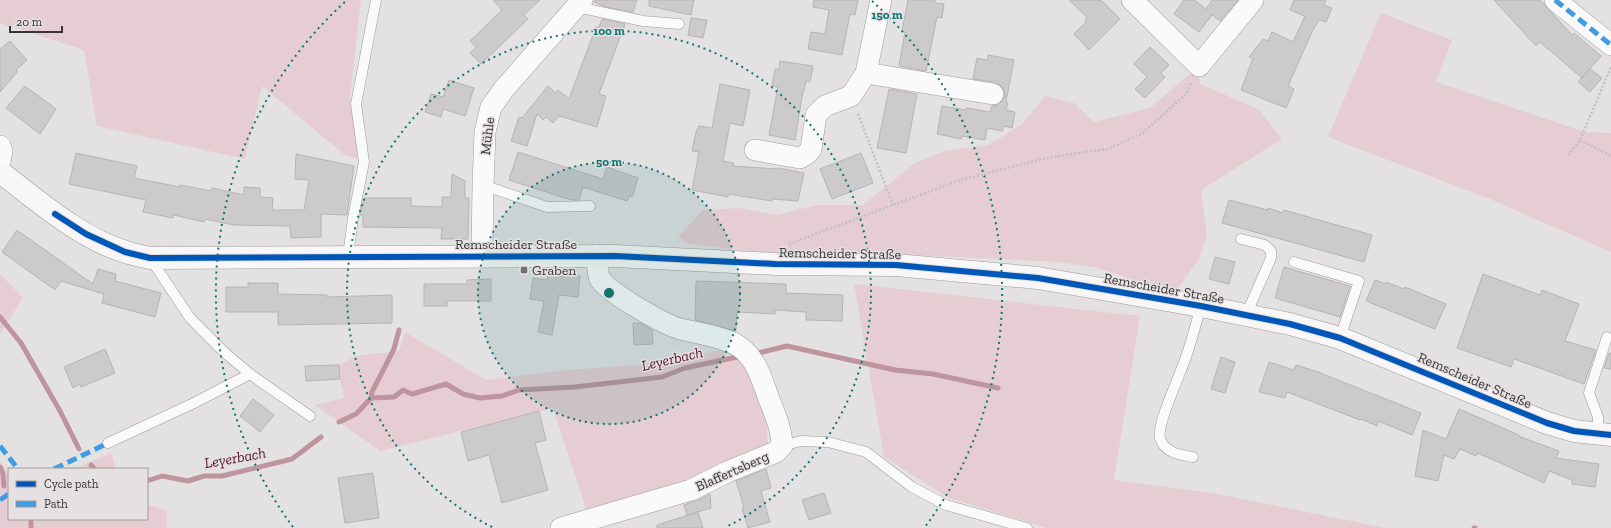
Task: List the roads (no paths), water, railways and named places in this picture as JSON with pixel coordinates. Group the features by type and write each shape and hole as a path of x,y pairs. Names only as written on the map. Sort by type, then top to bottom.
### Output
{"main road":[{"name":"Remscheider Straße","path":"0,172 55,214 86,234 125,252 150,258 183,259 348,256 482,257 597,255 775,264 896,265 1031,277 1201,306 1290,324 1340,338 1547,423 1574,431 1604,435"}],"street":[{"path":"755,150 800,158 807,154 811,149 816,115 825,106 851,96 866,73 881,0"},
{"path":"1132,0 1199,66 1253,0"},
{"path":"1554,0 1611,45"},
{"name":"Mühle","path":"482,257 485,132 491,107 504,89 580,3"},
{"path":"866,73 993,94"},
{"path":"0,146 2,151 0,161"},
{"name":"Blaffertsberg","path":"561,528 691,490 727,472 776,452 782,446 782,439 775,415 747,354 730,342 677,328 650,316 608,287 600,279 597,255"}],"lane":[{"path":"348,256 353,218 364,162 356,104 376,0"},
{"path":"580,3 643,21 679,24"},
{"path":"483,185 547,207 590,206"},
{"path":"1241,239 1265,245 1272,251 1271,258 1246,315"},
{"path":"150,258 190,318 224,352 250,374 310,416"},
{"path":"1294,262 1359,281 1340,338"},
{"path":"1193,457 1174,454 1164,446 1160,440 1159,434 1165,413 1187,355 1201,306"},
{"path":"1604,435 1589,393 1607,338"},
{"path":"108,443 194,403 250,374"},
{"path":"782,446 801,441 828,442 866,452 912,487 946,505 1027,528"}],"waterway":[{"name":"Leyerbach","path":"0,317 21,343 60,411 79,449"},
{"path":"371,398 372,392 394,349 399,330"},
{"name":"Leyerbach","path":"754,354 787,346 895,370 933,374 998,388"},
{"name":"Leyerbach","path":"339,422 356,414 371,398 394,397 403,390 412,394 446,384 463,394 480,398 502,396 519,390 575,387 662,377 685,368 742,356"},
{"name":"Leyerbach","path":"148,481 162,476 188,481 204,476 222,476 292,459 321,437"},
{"name":"Leyerbach","path":"91,465 94,468"},
{"name":"Leyerbach","path":"0,467 3,474 4,486"},
{"path":"31,520 31,528"}],"place":[{"name":"Graben","path":"524,270"}]}
